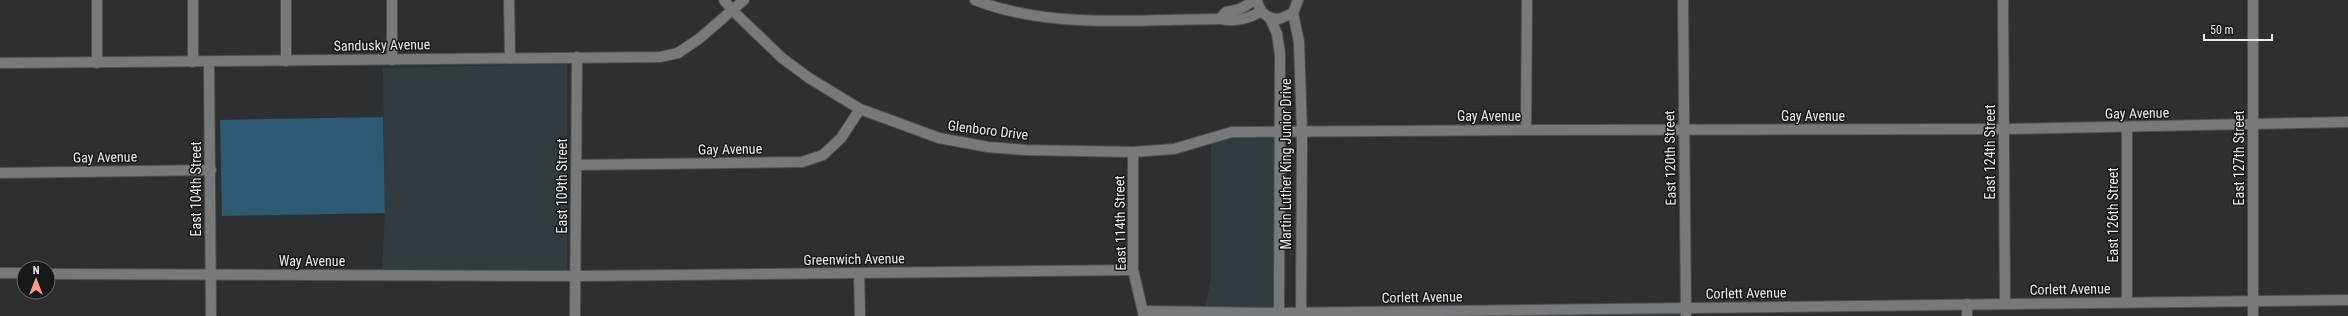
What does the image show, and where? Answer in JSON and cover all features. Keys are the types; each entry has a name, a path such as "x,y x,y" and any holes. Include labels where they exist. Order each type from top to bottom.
{"street":[{"path":"97,0 97,63"},
{"path":"193,0 193,62"},
{"path":"286,0 286,61"},
{"path":"392,0 392,60"},
{"path":"510,0 510,57"},
{"name":"Glenboro Drive","path":"724,0 732,10 782,58 809,78 860,109 939,138 988,147 1026,150 1133,152 1174,149 1232,132 1278,132"},
{"name":"Sandusky Avenue","path":"0,63 208,62 660,56 678,53 700,38 744,0"},
{"path":"975,0 1014,12 1072,20 1220,19 1230,21 1256,15 1261,11"},
{"path":"1220,19 1226,12 1240,9 1256,0 1261,11 1270,18 1279,20 1292,13 1298,0"},
{"path":"1526,130 1527,0"},
{"name":"East 120th Street","path":"1684,0 1686,312"},
{"name":"East 124th Street","path":"2003,0 2005,304"},
{"name":"East 127th Street","path":"2253,0 2253,316"},
{"name":"Martin Luther King Junior Drive","path":"1292,13 1298,42 1302,132 1301,314"},
{"name":"Martin Luther King Junior Drive","path":"1270,18 1277,34 1280,54 1278,132 1279,314"},
{"name":"East 109th Street","path":"575,316 576,56"},
{"name":"East 104th Street","path":"208,62 211,170 211,316"},
{"name":"Gay Avenue","path":"576,165 802,162 823,155 841,138 860,109"},
{"name":"Gay Avenue","path":"1278,132 1526,130 2005,130 2348,122"},
{"name":"East 126th Street","path":"2127,127 2127,302"},
{"name":"East 114th Street","path":"1133,152 1133,270 1144,313"},
{"name":"Gay Avenue","path":"0,172 211,170"},
{"name":"Greenwich Avenue","path":"576,276 1133,270"},
{"path":"0,273 16,273"},
{"path":"859,273 860,316"},
{"name":"Way Avenue","path":"56,274 576,276"},
{"name":"Corlett Avenue","path":"1144,313 1301,314 1686,312 1967,304 2348,300"},
{"path":"1967,304 1967,316"}],"shaded area":[{"path":"567,64 567,270 382,269 385,213 383,68"},
{"path":"383,117 385,213 222,216 220,120"},
{"path":"1278,132 1279,316 1204,312 1211,279 1211,139"},
{"path":"1686,308 1686,316 1301,316"}]}
